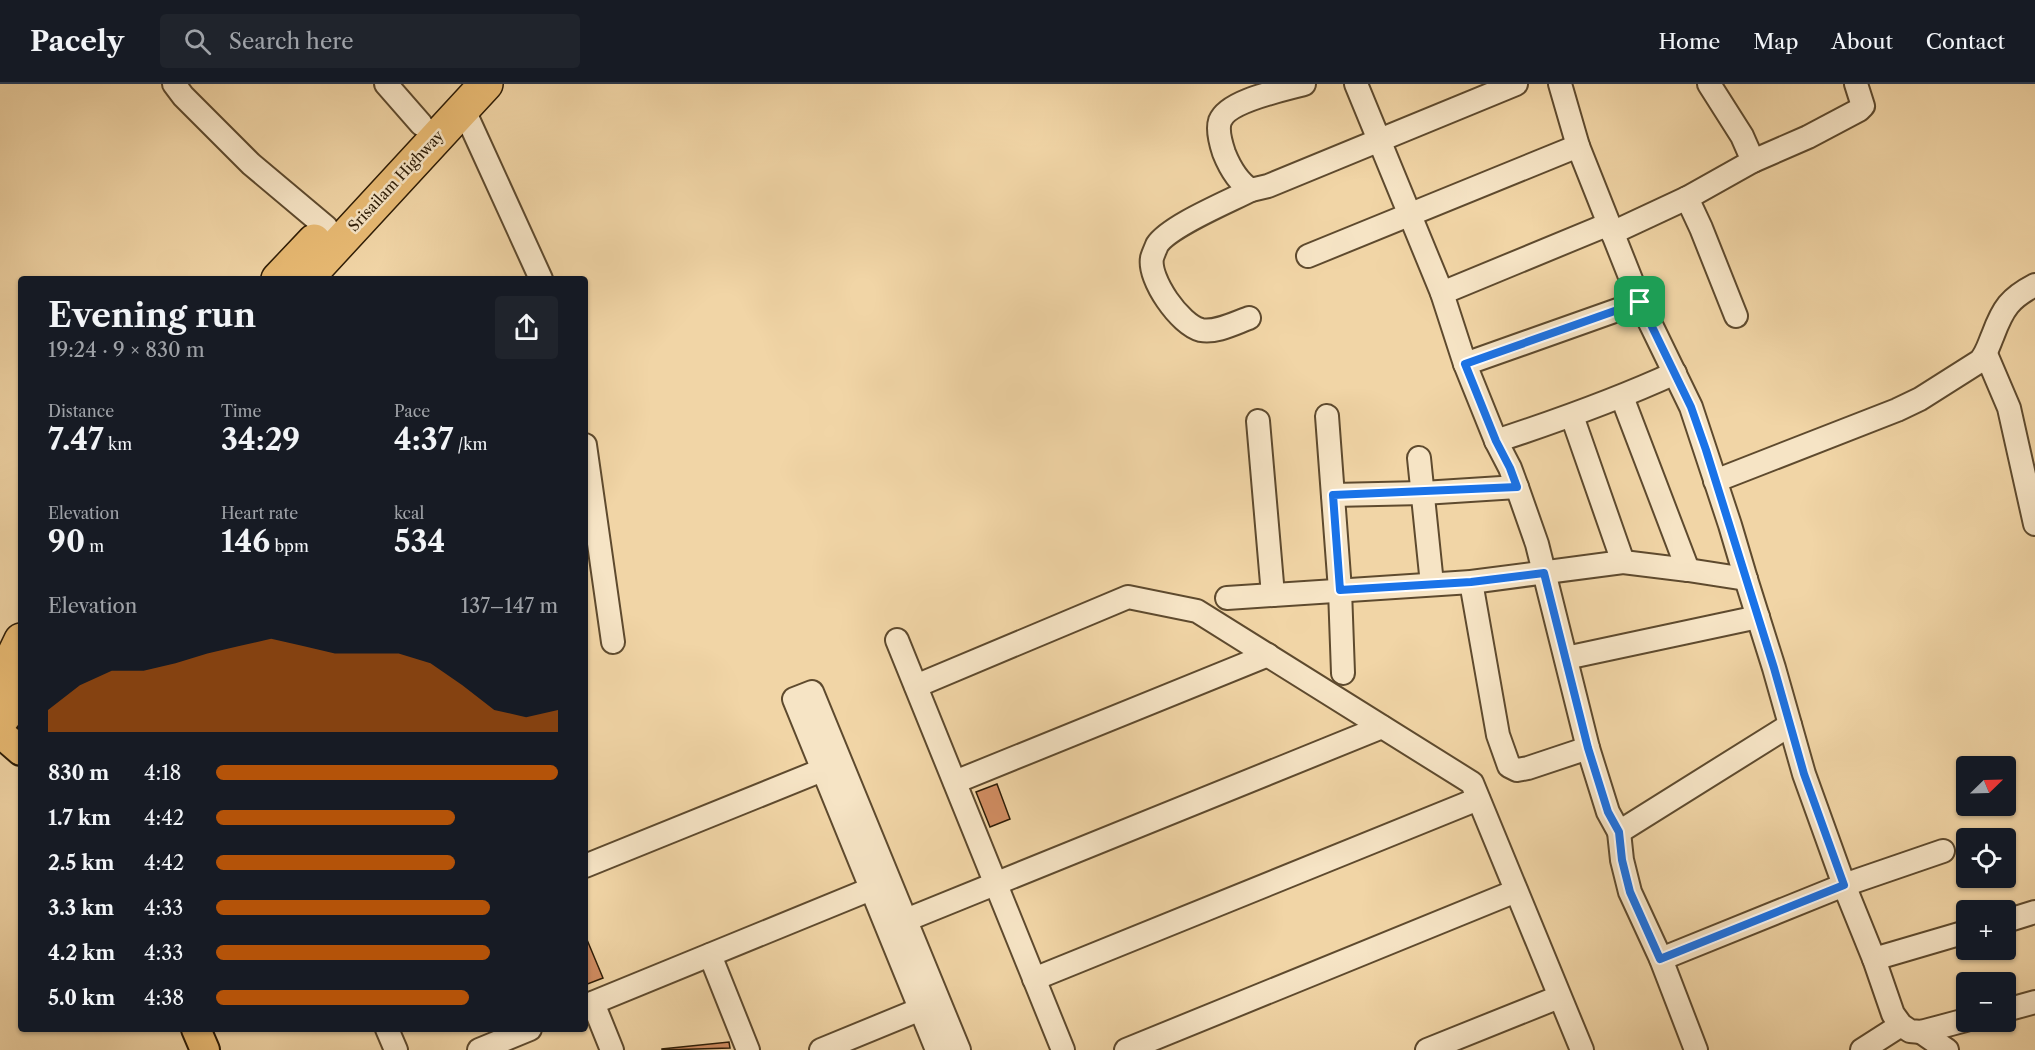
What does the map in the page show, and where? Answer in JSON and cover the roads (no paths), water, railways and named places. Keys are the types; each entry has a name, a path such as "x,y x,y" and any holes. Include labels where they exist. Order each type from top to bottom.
{"highway":[{"name":"Srisailam Highway","path":"281,276 421,124 461,96 486,84"},
{"name":"Srisailam Highway","path":"309,276 461,96"},
{"path":"0,721 10,668"}],"main road":[{"path":"0,734 18,749"},
{"path":"197,1032 205,1050"}],"street":[{"path":"174,84 183,96 251,164 326,227"},
{"path":"386,84 421,124"},
{"path":"1251,190 1234,175 1224,153 1219,131 1220,122 1224,114 1235,105 1304,84"},
{"path":"1356,84 1442,293 1465,364 1517,487 1537,544 1588,748 1608,812 1619,832 1622,860 1630,892 1660,959 1696,1050"},
{"path":"1249,318 1222,328 1201,330 1188,323 1172,307 1155,279 1152,259 1158,244 1181,225 1251,190 1268,186 1378,139 1480,91 1516,84"},
{"path":"1560,84 1578,146 1640,302 1691,407 1730,525 1804,774 1893,1014 1947,1050"},
{"path":"1709,84 1742,136 1754,161"},
{"path":"1442,293 1687,198 1754,161 1808,138 1863,106 1856,84"},
{"path":"461,96 540,276"},
{"path":"1308,256 1578,146"},
{"path":"1687,198 1736,316"},
{"path":"1715,481 1920,399 1980,360 1986,354 2001,313 2016,295 2035,285"},
{"path":"1465,364 1640,302"},
{"path":"1986,354 2009,408 2035,524"},
{"path":"1496,441 1572,416 1675,373"},
{"path":"1622,397 1689,570"},
{"path":"1327,416 1340,590 1343,673"},
{"path":"1572,416 1623,562"},
{"path":"1258,421 1273,595"},
{"path":"1419,458 1432,584"},
{"path":"588,466 613,642"},
{"path":"1333,495 1423,493 1517,487"},
{"path":"1227,598 1471,582 1623,562 1746,579"},
{"path":"1471,582 1498,735 1509,766 1517,770 1527,768 1588,748"},
{"path":"916,686 1128,597 1197,611 1472,783 1581,1050"},
{"path":"1566,658 1758,617"},
{"path":"897,640 1063,1050"},
{"path":"955,782 1268,655"},
{"path":"1619,832 1790,725"},
{"path":"906,920 1382,727"},
{"path":"588,865 832,766 930,1005 959,1050"},
{"path":"1034,979 1478,799"},
{"path":"1660,959 1844,885 1943,850"},
{"path":"880,885 906,920 930,1005 937,1050"},
{"path":"612,1050 589,1005 880,885"},
{"path":"1126,1050 1516,891"},
{"path":"2016,918 2035,912"},
{"path":"1874,959 1956,935"},
{"path":"710,955 748,1050"},
{"path":"1427,1050 1559,997"},
{"path":"2016,1007 2035,1002"},
{"path":"821,1050 930,1005"},
{"path":"1862,1050 1911,1028 1956,1021"},
{"path":"388,1032 396,1050"},
{"path":"479,1050 523,1032"}]}
